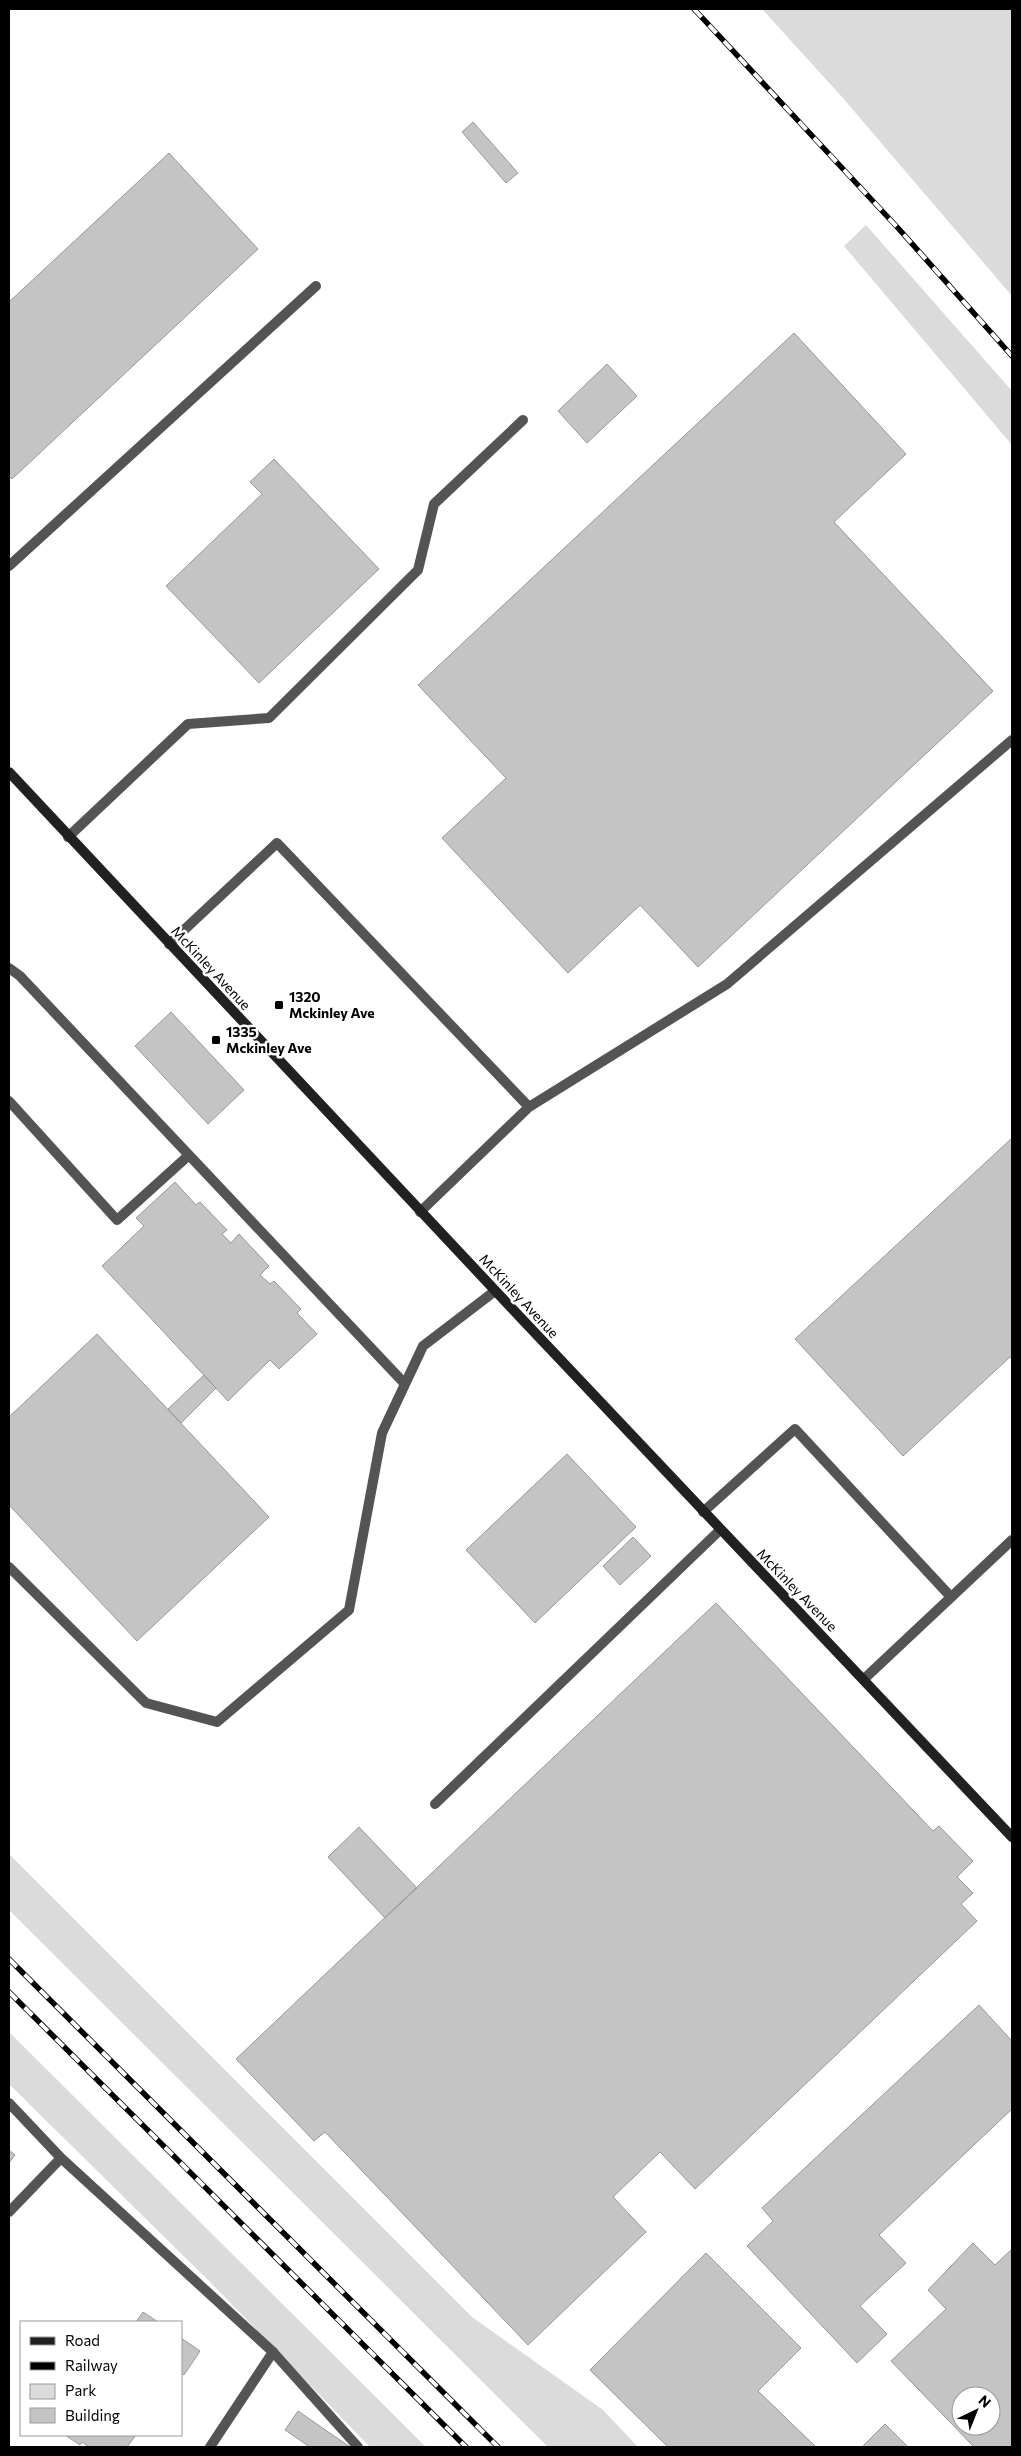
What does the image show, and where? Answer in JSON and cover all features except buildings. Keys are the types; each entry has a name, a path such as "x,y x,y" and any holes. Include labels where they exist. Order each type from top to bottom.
{"main road":[{"name":"McKinley Avenue","path":"9,772 420,1212 1012,1837"}],"street":[{"path":"9,566 316,286"},
{"path":"68,837 188,724 269,718 418,570 434,504 523,420"},
{"path":"420,1212 529,1107 727,984 1012,740"},
{"path":"169,944 278,843 529,1107"},
{"path":"9,968 20,976 405,1384"},
{"path":"9,1101 117,1220 189,1155"},
{"path":"9,1567 146,1703 217,1722 349,1610 382,1433 423,1346 495,1291"},
{"path":"704,1512 795,1428 951,1597"},
{"path":"435,1804 720,1530"},
{"path":"864,1679 1012,1540"},
{"path":"9,2104 61,2158 273,2352 358,2447"},
{"path":"9,2212 61,2158"},
{"path":"210,2447 273,2352"}],"green space":[{"path":"762,9 1012,9 1012,296 842,97"},
{"path":"866,225 1012,391 1012,445 844,246"},
{"path":"9,1854 472,2317 603,2410 638,2447 548,2447 9,1910"},
{"path":"9,2032 426,2447 370,2447 213,2285 9,2084"}],"railway":[{"path":"694,9 898,228 1012,356"},
{"path":"9,1959 498,2447"},
{"path":"9,1992 466,2447"}],"place":[{"name":"1320 Mckinley Ave","path":"279,1005"},
{"name":"1335 Mckinley Ave","path":"216,1040"}]}
